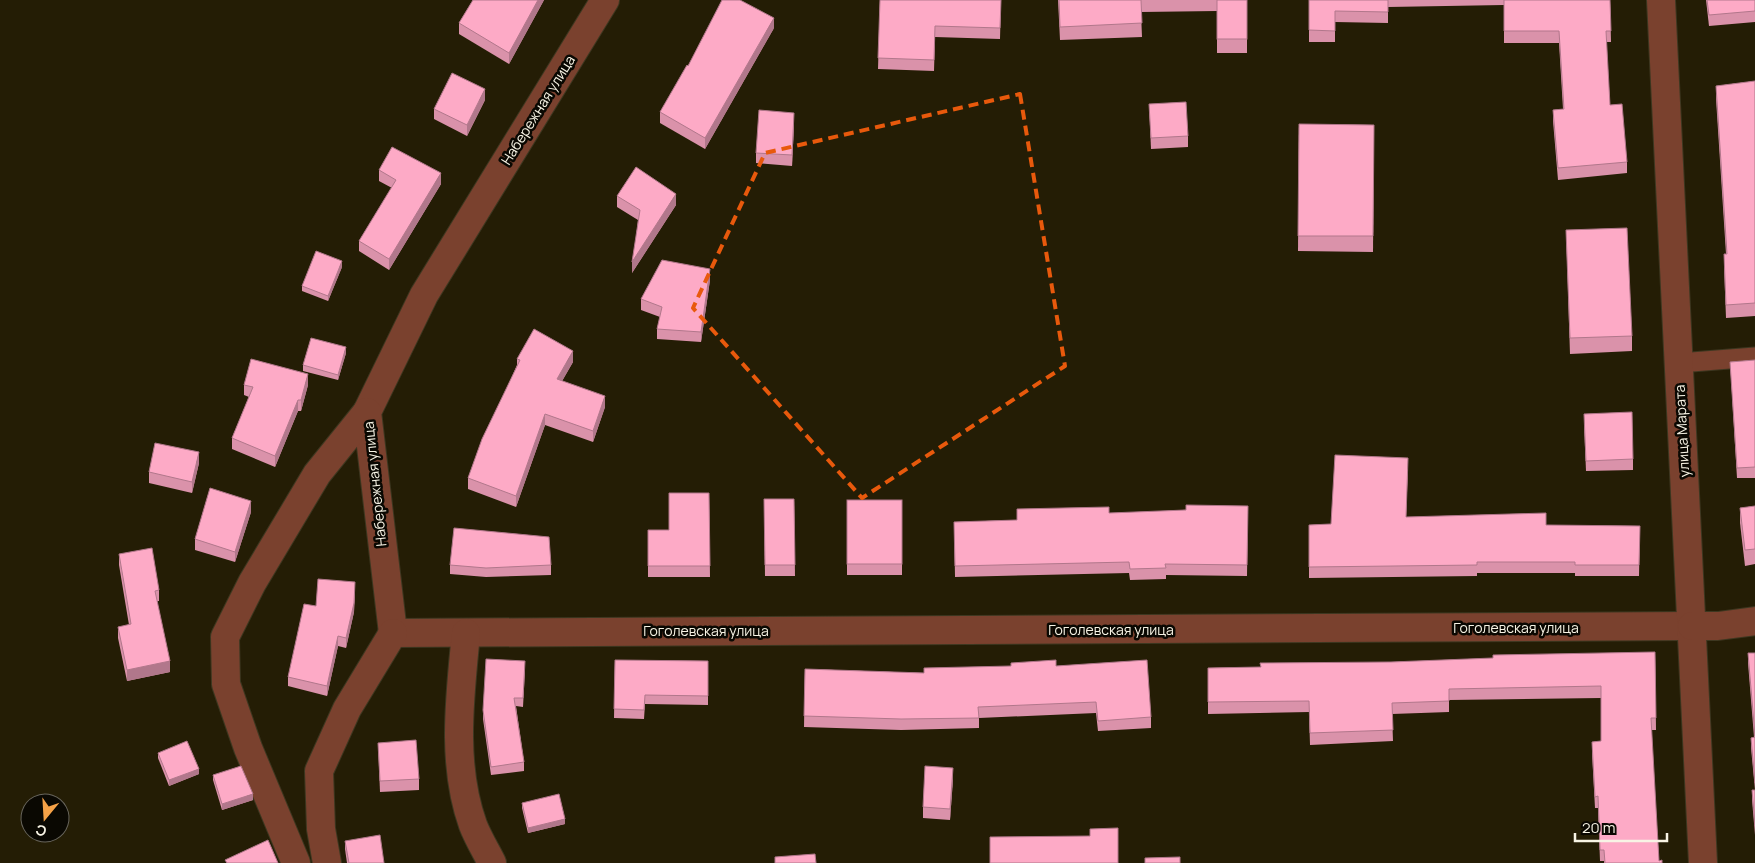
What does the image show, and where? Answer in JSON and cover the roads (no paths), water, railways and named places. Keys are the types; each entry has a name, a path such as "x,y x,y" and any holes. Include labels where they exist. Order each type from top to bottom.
{"street":[{"name":"Набережная улица","path":"394,633 367,412 424,295 605,0"},
{"name":"улица Марата","path":"1661,0 1703,863"},
{"path":"296,863 248,748 226,684 226,637 252,583 317,474 367,412"},
{"name":"Гоголевская улица","path":"466,632 1718,626 1755,621"},
{"path":"327,863 321,829 319,771 347,709 394,633 466,632 459,707 460,770 473,825 492,863"}],"lane":[{"path":"1679,363 1755,357"}]}
